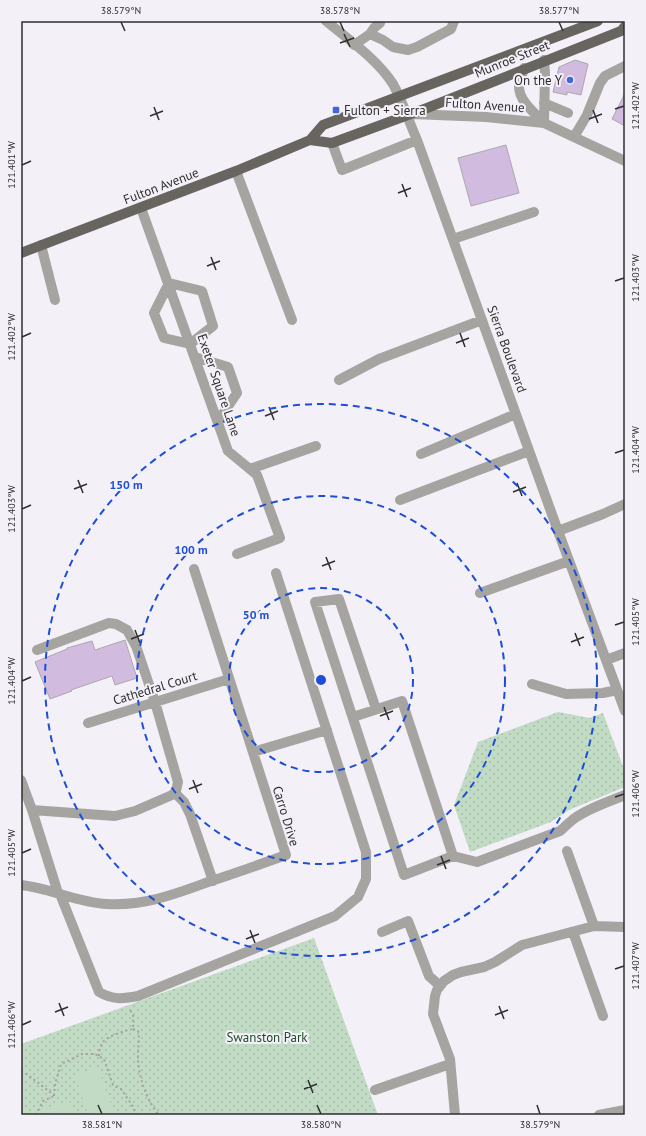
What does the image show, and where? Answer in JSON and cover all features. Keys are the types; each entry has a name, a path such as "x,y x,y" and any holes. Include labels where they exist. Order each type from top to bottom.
{"main road":[{"name":"Munroe Street","path":"399,96 598,21"},
{"name":"Munroe Street","path":"407,114 427,108 544,60 621,31 625,26"},
{"name":"Fulton Avenue","path":"21,253 236,171 310,140 323,124 399,96"},
{"name":"Fulton Avenue","path":"310,140 332,143 407,114"}],"street":[{"name":"Sierra Boulevard","path":"326,21 372,60 392,83 407,114 625,711"},
{"path":"370,34 393,47 408,50 417,47 451,29 454,21"},
{"path":"354,45 370,34 380,23"},
{"path":"544,60 544,123"},
{"path":"574,137 587,115 604,76 625,66"},
{"name":"Fulton Avenue","path":"524,68 519,86 521,96 527,105 544,123"},
{"path":"544,103 568,113"},
{"name":"Fulton Avenue","path":"407,114 486,116 544,123 625,161"},
{"path":"332,143 342,170 417,140"},
{"path":"236,171 292,320"},
{"name":"Exeter Square Lane","path":"141,208 228,451 257,475 280,538 237,554"},
{"path":"453,239 534,212"},
{"path":"41,245 55,300"},
{"path":"169,284 202,291 213,326 190,344 164,338 154,313 169,284"},
{"path":"339,380 379,359 482,320"},
{"path":"195,357 228,367 237,393 218,421"},
{"path":"421,454 516,414"},
{"path":"250,469 316,446"},
{"path":"400,500 529,451"},
{"path":"558,531 625,504"},
{"path":"480,593 569,561"},
{"name":"Carro Drive","path":"21,885 34,886 81,900 106,904 131,904 165,898 286,855 194,569"},
{"path":"21,780 59,893 99,992 110,998 138,996 335,916 358,897 366,879 366,852 276,573"},
{"path":"376,709 339,599 315,602 404,875 453,856 477,862 560,831 569,822 581,814 625,795"},
{"path":"32,810 115,816 135,811 166,799 175,793 178,787 177,777 136,646 132,636 122,626 109,624 100,626 37,650"},
{"path":"606,660 625,653"},
{"name":"Cathedral Court","path":"88,723 229,679"},
{"path":"532,684 566,694 604,693 617,690"},
{"path":"352,717 402,701 453,856"},
{"path":"252,752 327,730"},
{"path":"175,793 184,802 190,814 213,881"},
{"path":"567,851 594,926"},
{"path":"382,932 408,921 429,976 440,986"},
{"path":"454,1115 450,1064 447,1050 433,1014 435,996 444,981 461,972 484,967 496,962 522,945 594,926 625,927"},
{"path":"573,932 603,1016"},
{"path":"375,1090 450,1064"},
{"path":"599,1115 625,1110"}],"path":[{"path":"125,998 133,1015 133,1029"},
{"path":"98,1056 104,1040 126,1030 133,1029 138,1031 139,1037 137,1054 141,1079 148,1100 159,1115"},
{"path":"54,1096 55,1084 61,1064 82,1054 95,1054 104,1059 113,1085 121,1090 137,1115"},
{"path":"21,1072 24,1072 54,1096"},
{"path":"36,1115 43,1101 54,1096"}],"green space":[{"path":"558,712 590,718 603,713 625,772 625,787 569,810 551,822 470,852 454,805 478,742"},
{"name":"Swanston Park","path":"314,938 378,1115 21,1115 21,1044"},
{"path":"98,1067 113,1110 98,1115 88,1115 75,1076"},
{"path":"69,1100 75,1115 47,1115 44,1109"}],"building":[{"name":"On the Y","path":"575,60 588,64 581,95 567,92 567,95 553,92 559,67"},
{"path":"625,93 625,126 612,119"},
{"path":"506,145 519,193 471,206 458,158"},
{"path":"125,640 137,678 115,685 112,676 50,699 35,662 67,648 92,641 95,650"}],"place":[{"name":"On the Y","path":"570,80"},
{"name":"Fulton + Sierra","path":"336,110"}]}
